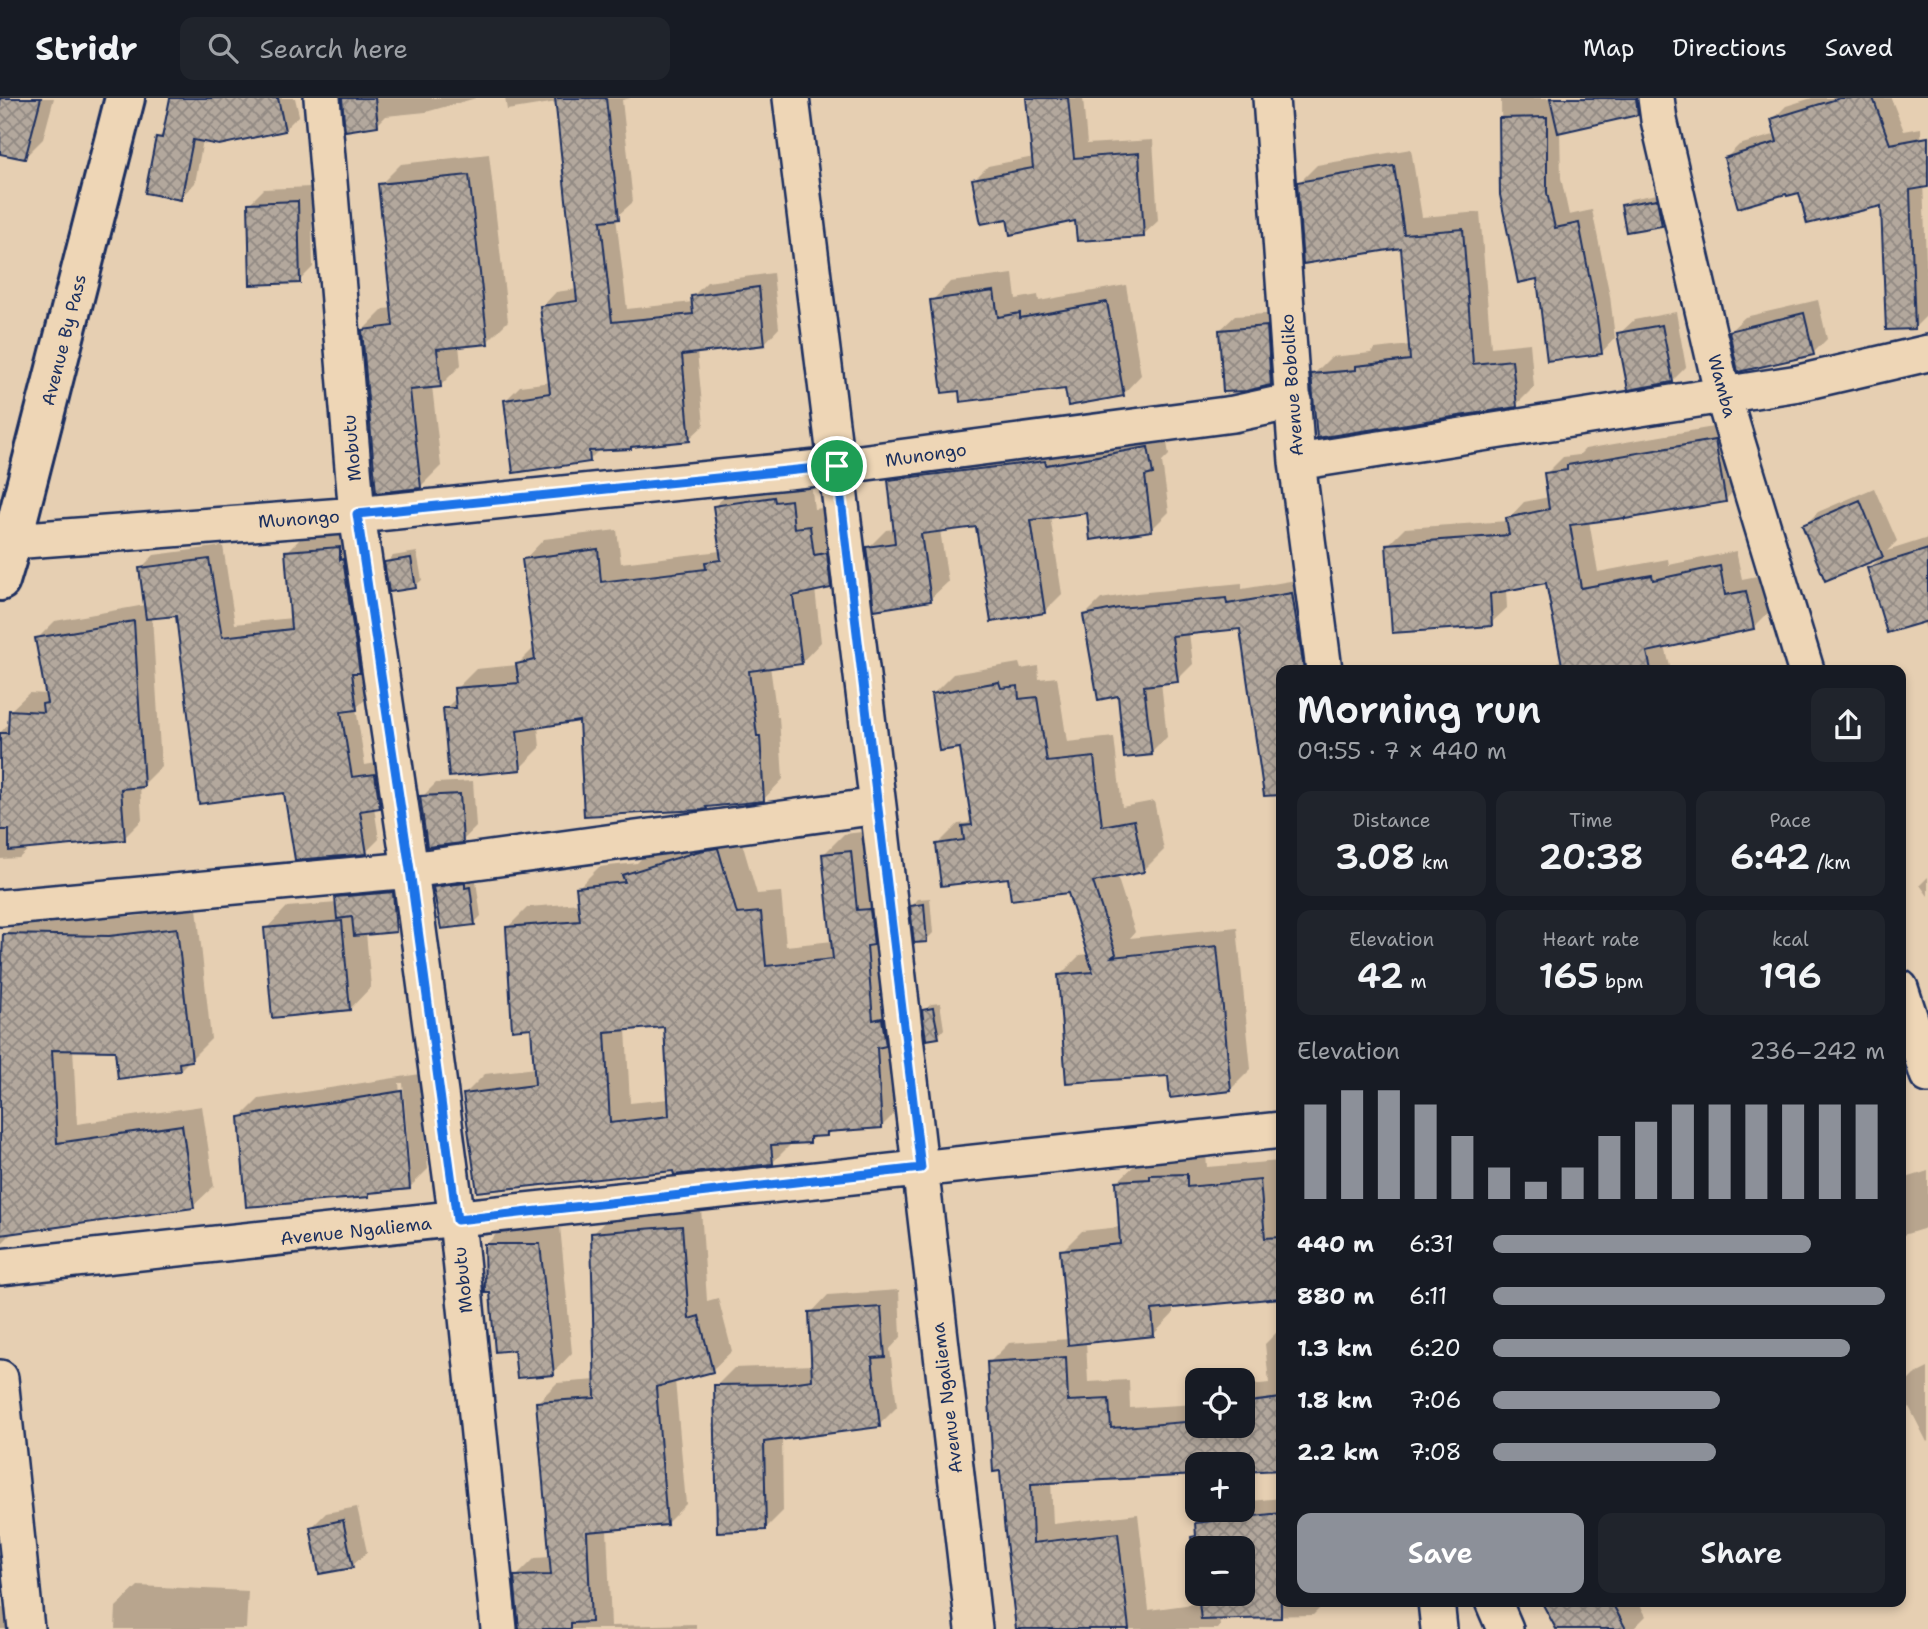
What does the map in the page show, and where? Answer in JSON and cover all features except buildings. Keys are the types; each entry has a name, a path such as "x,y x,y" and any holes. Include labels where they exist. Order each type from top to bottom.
{"highway":[{"name":"Avenue By Pass","path":"0,581 125,98"}],"street":[{"name":"Mobutu","path":"322,98 357,514 410,870 457,1220 499,1629"},
{"path":"791,98 921,1168"},
{"name":"Avenue Boboliko","path":"1271,98 1297,462 1323,665"},
{"name":"Wamba","path":"1656,98 1723,396 1804,665"},
{"path":"1297,462 1799,383 1928,353"},
{"name":"Munongo","path":"12,541 357,514 837,466 1233,414 1294,401"},
{"path":"0,908 410,870 878,806"},
{"path":"1906,1016 1916,1062"},
{"name":"Avenue Ngaliema","path":"0,1267 457,1220 1276,1130"},
{"name":"Avenue Ngaliema","path":"921,1168 974,1629"},
{"path":"0,1378 26,1629"},
{"path":"1437,1607 1439,1629"},
{"path":"1496,1607 1505,1629"}],"route":[{"path":"837,466 921,1168 457,1220 410,870 357,514 837,466"}]}
